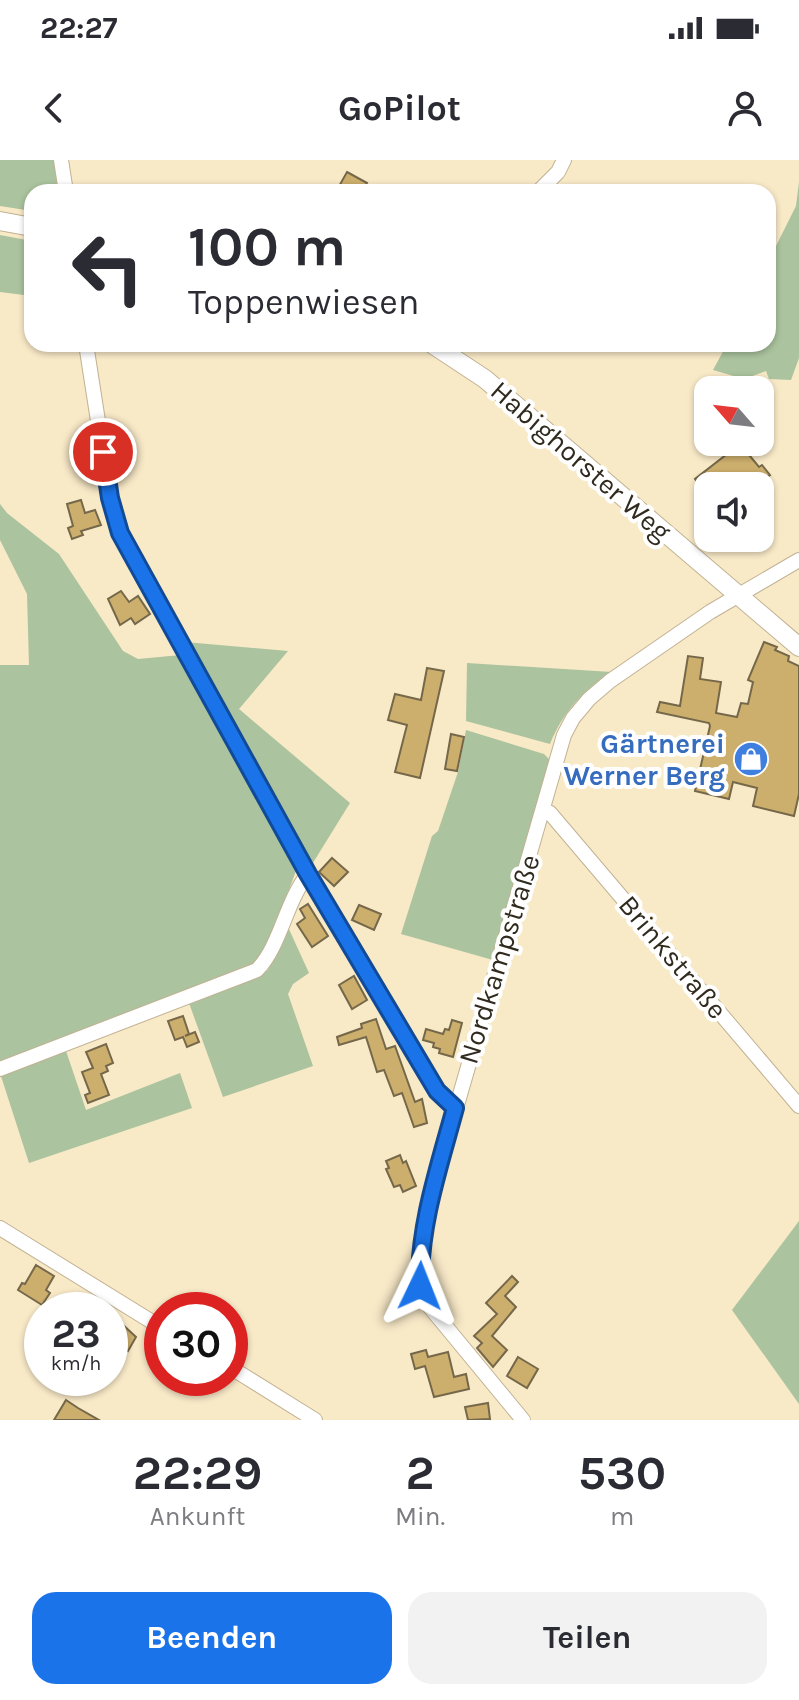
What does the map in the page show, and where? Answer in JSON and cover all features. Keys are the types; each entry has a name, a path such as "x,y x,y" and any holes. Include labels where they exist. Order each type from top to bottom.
{"street":[{"path":"61,160 65,184"},
{"path":"546,184 564,160"},
{"path":"0,221 24,226"},
{"path":"87,352 110,498 120,533 308,874 437,1091 455,1108"},
{"name":"Habighorster Weg","path":"444,352 485,379 799,647"},
{"name":"Nordkampstraße","path":"523,1420 424,1300 420,1286 420,1255 424,1227 455,1108 544,810 553,765 573,718 610,681 738,596 799,560"},
{"name":"Brinkstraße","path":"544,810 550,813 799,1106"},
{"path":"0,1069 257,970 270,952 295,891 308,874"},
{"path":"0,1228 144,1317"},
{"path":"248,1378 315,1420"}],"green space":[{"path":"0,160 55,160 59,184 24,184 24,210 0,206"},
{"path":"799,182 799,358 791,380 774,379 766,371 752,376 734,376 713,370 723,352 776,352 776,246 796,206"},
{"path":"0,235 24,240 24,295 0,292"},
{"path":"0,504 59,554 123,651 138,659 181,655 297,868 267,950 256,964 0,1064 0,665 29,665 27,594 0,540"},
{"path":"185,642 288,651 239,709 350,803 311,866"},
{"path":"467,663 612,672 575,703 550,744 466,721"},
{"path":"466,730 544,754 550,760 493,960 401,934 432,836 438,831 458,772"},
{"path":"288,927 309,973 293,984 288,994 313,1066 223,1097 189,1003 268,970"},
{"path":"66,1051 86,1110 180,1073 192,1108 29,1163 0,1073"},
{"path":"799,1221 799,1404 732,1310"}],"building":[{"path":"347,172 367,183 366,184 340,184"},
{"path":"725,456 750,456 768,472 704,472"},
{"path":"81,500 85,513 95,510 101,525 81,531 83,535 72,539 68,528 73,526 67,504"},
{"path":"121,591 129,602 138,596 150,614 135,624 131,618 120,625 108,599"},
{"path":"764,642 777,647 775,650 789,656 788,661 799,666 799,794 794,816 753,806 757,788 733,782 729,799 695,791 709,723 657,712 660,702 680,706 688,656 703,658 700,679 721,682 716,713 737,717 741,703 748,704 753,682 748,680"},
{"path":"427,668 444,671 420,778 395,772 407,725 388,720 395,694 421,700"},
{"path":"451,734 464,737 457,771 445,769"},
{"path":"332,858 348,872 334,886 319,872"},
{"path":"308,904 328,936 312,947 297,924 305,918 300,909"},
{"path":"359,905 381,914 374,930 352,920"},
{"path":"354,976 367,1000 352,1009 339,985"},
{"path":"183,1016 189,1034 185,1036 195,1032 199,1042 187,1047 183,1037 175,1040 168,1021"},
{"path":"376,1019 386,1049 395,1046 415,1102 422,1099 427,1123 414,1127 402,1093 394,1096 384,1070 377,1072 366,1037 339,1045 337,1037"},
{"path":"452,1020 462,1023 453,1057 439,1053 440,1049 433,1047 434,1043 423,1040 426,1029 443,1034 445,1029 449,1030"},
{"path":"106,1044 113,1063 106,1066 108,1071 101,1074 109,1095 88,1103 85,1095 90,1093 82,1072 93,1068 86,1052"},
{"path":"400,1155 403,1163 406,1161 416,1186 403,1192 400,1185 394,1187 386,1169 389,1168 386,1161"},
{"path":"36,1265 54,1276 46,1290 49,1292 24,1294 18,1290 22,1283 25,1284"},
{"path":"512,1276 518,1282 505,1296 516,1307 492,1336 507,1350 493,1367 477,1348 482,1343 474,1336 497,1314 486,1303"},
{"path":"128,1330 136,1337 128,1351"},
{"path":"426,1350 428,1357 448,1352 454,1377 466,1374 469,1389 434,1397 425,1366 415,1369 411,1354"},
{"path":"518,1357 538,1369 527,1388 507,1376"},
{"path":"66,1400 78,1408 99,1420 54,1420"},
{"path":"488,1403 490,1419 468,1420 465,1407"}],"place":[{"name":"Gärtnerei Werner Berg","path":"751,759"}],"route":[{"path":"103,452 110,498 120,533 308,874 437,1091 455,1108 424,1227 420,1286"}]}
